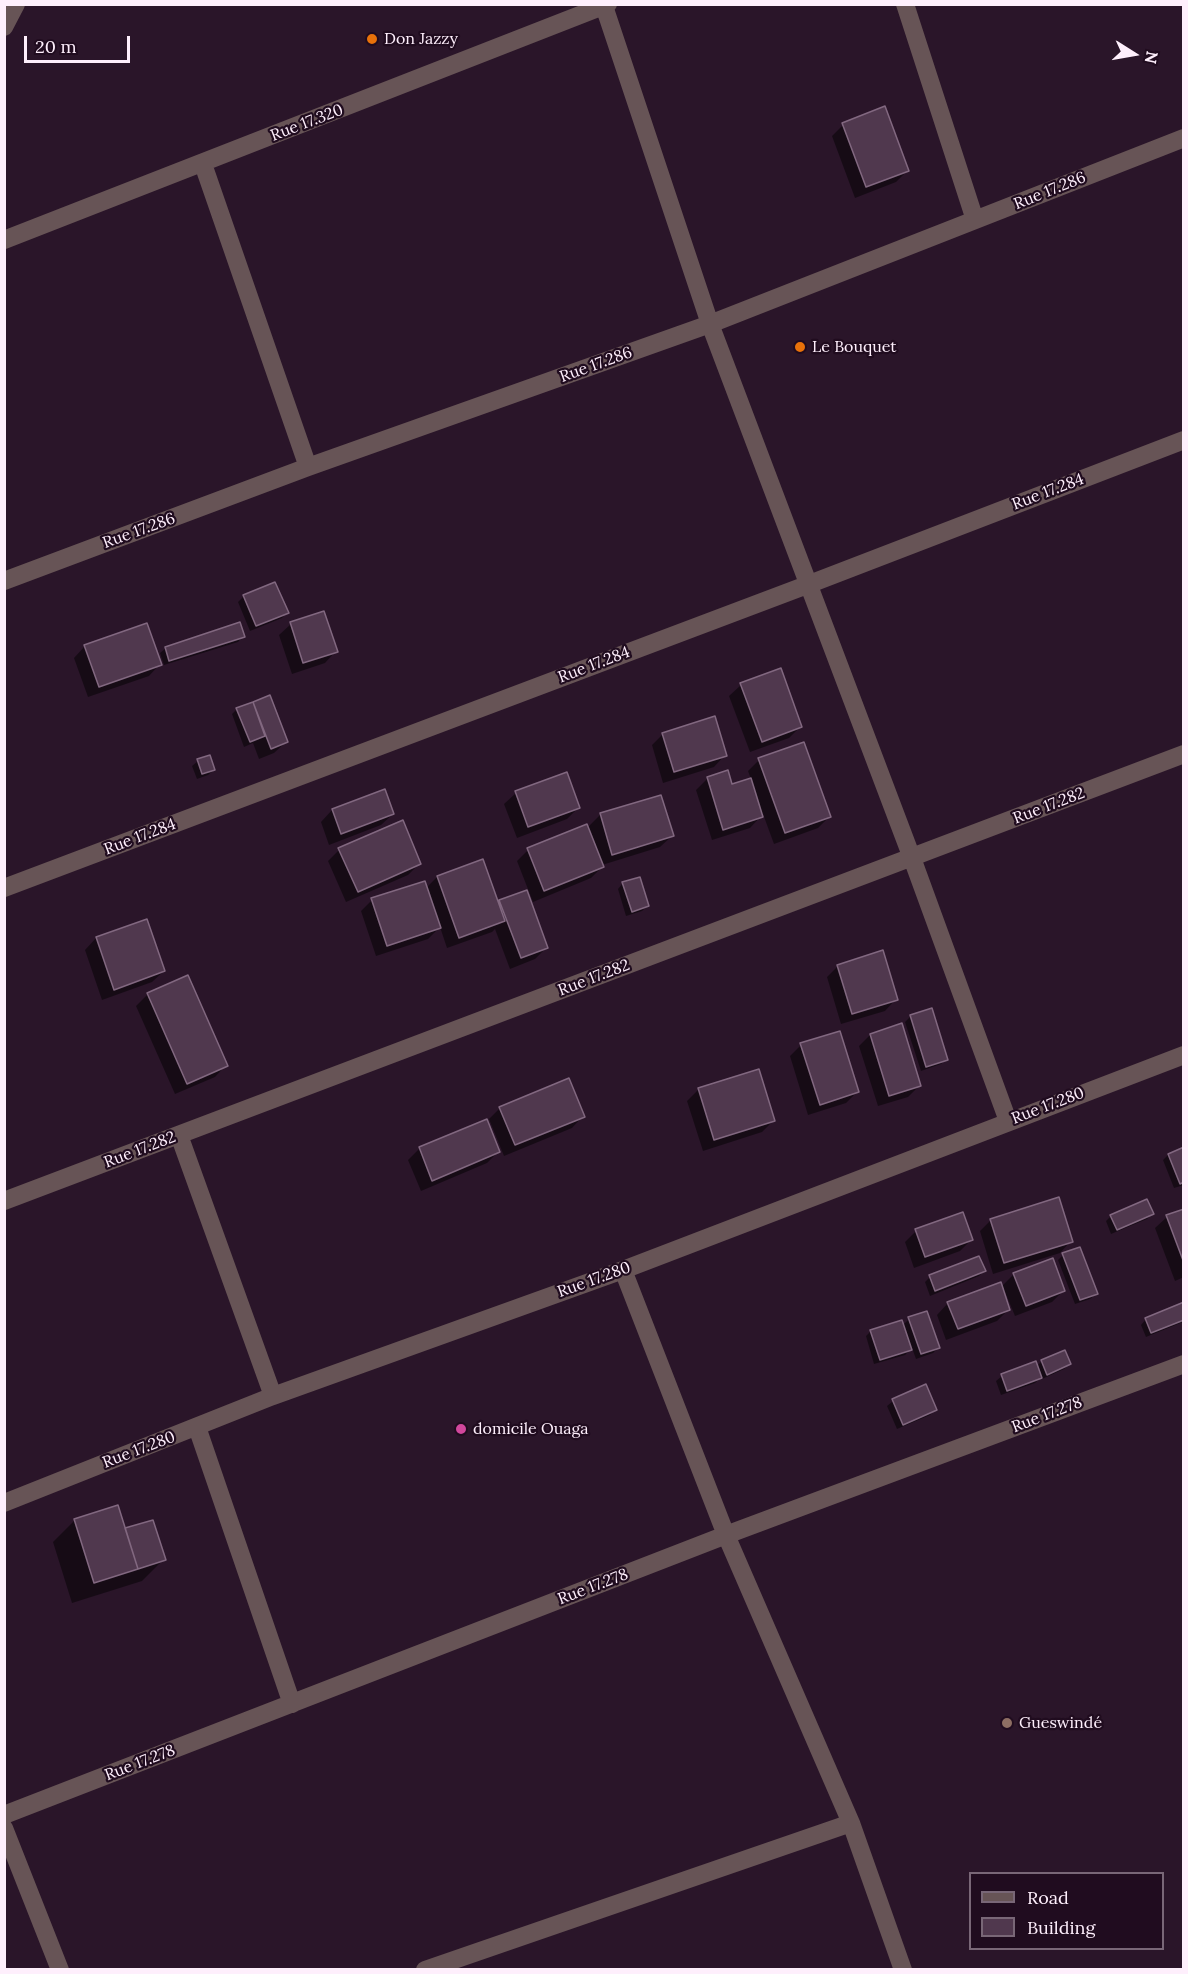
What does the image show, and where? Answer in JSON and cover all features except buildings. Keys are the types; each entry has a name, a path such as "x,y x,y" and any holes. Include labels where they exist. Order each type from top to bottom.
{"street":[{"path":"4,27 16,4"},
{"path":"904,4 975,220"},
{"path":"606,5 710,324 912,858 1008,1121"},
{"name":"Rue 17.320","path":"4,240 606,5"},
{"name":"Rue 17.286","path":"4,581 308,467 710,324 1184,138"},
{"path":"203,164 308,467"},
{"name":"Rue 17.284","path":"4,888 1184,440"},
{"name":"Rue 17.282","path":"4,1201 1184,754"},
{"name":"Rue 17.280","path":"4,1503 273,1396 623,1270 1184,1055"},
{"path":"179,1135 273,1396"},
{"path":"623,1270 726,1535 851,1823 903,1970"},
{"name":"Rue 17.278","path":"4,1815 726,1535 1184,1364"},
{"path":"197,1427 292,1704"},
{"path":"424,1970 851,1823"},
{"path":"4,1827 60,1970"}],"place":[{"name":"Don Jazzy","path":"372,39"},
{"name":"Le Bouquet","path":"800,347"},
{"name":"domicile Ouaga","path":"461,1429"},
{"name":"Gueswindé","path":"1007,1723"}]}
